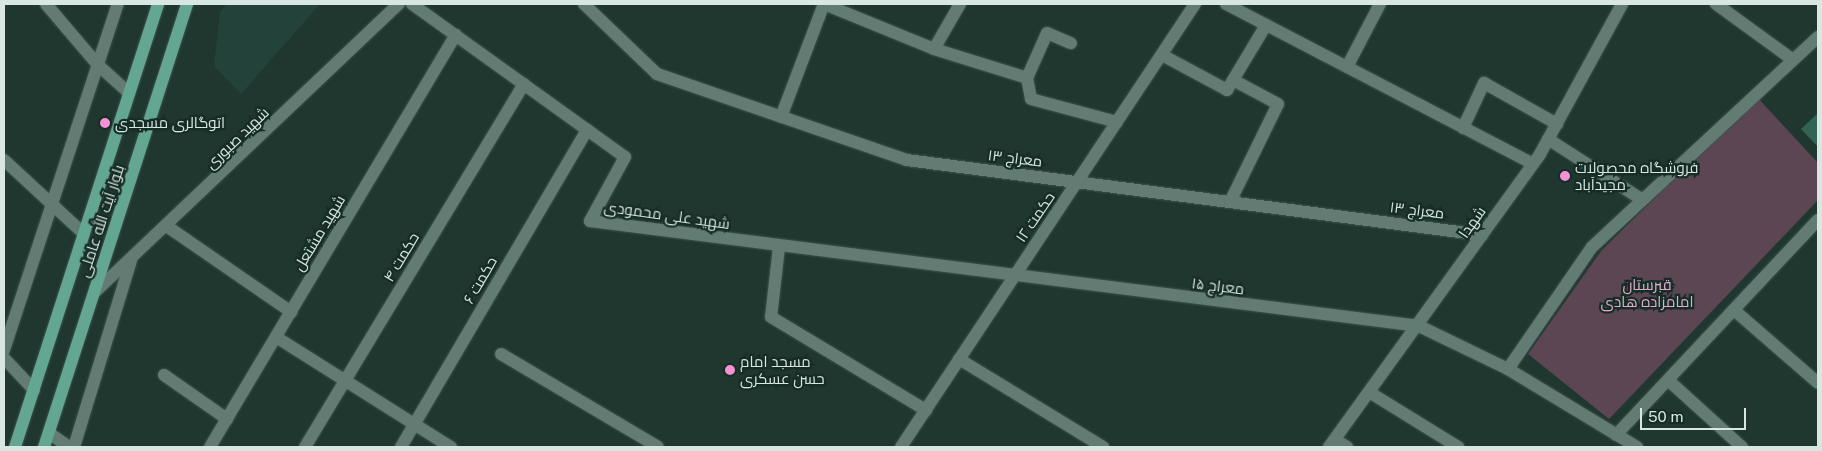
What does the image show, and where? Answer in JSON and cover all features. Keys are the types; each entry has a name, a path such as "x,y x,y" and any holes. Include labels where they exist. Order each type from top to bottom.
{"main road":[{"name":"بلوار آیت‌ الله عاملی","path":"15,447 158,4"},
{"name":"بلوار آیت‌ الله عاملی","path":"44,447 187,4"}],"street":[{"path":"46,4 98,65 129,92"},
{"path":"4,350 118,4"},
{"name":"شهید صبوری","path":"95,292 168,227 399,4"},
{"name":"شهید علی محمودی","path":"412,4 625,156 590,221 1013,278"},
{"name":"معراج ۱۳","path":"584,4 657,74 907,160 1482,235"},
{"path":"781,117 824,4 934,49 1027,78"},
{"path":"934,49 959,4"},
{"name":"حکمت ۱۲","path":"901,447 1195,4"},
{"path":"1226,4 1533,164"},
{"path":"1347,67 1380,4"},
{"name":"شهدا","path":"1332,443 1419,326 1533,164 1557,124 1622,4"},
{"path":"1716,4 1793,60"},
{"path":"1162,55 1227,90 1266,25"},
{"path":"1071,43 1047,33 1027,78 1031,99 1117,122"},
{"name":"شهید مشتعل","path":"210,447 456,35"},
{"path":"1508,369 1592,247 1641,199 1818,37"},
{"path":"1230,202 1278,104 1233,80"},
{"path":"1463,128 1484,83 1557,124"},
{"name":"حکمت ۴","path":"305,447 524,84"},
{"name":"حکمت ۶","path":"401,447 588,130"},
{"path":"1548,139 1641,199"},
{"path":"4,160 51,206 83,233"},
{"path":"1616,435 1818,220"},
{"path":"168,227 291,312"},
{"path":"779,247 771,318 926,410"},
{"path":"74,447 131,260"},
{"name":"معراج ۱۵","path":"1013,278 1419,326 1508,369 1637,447"},
{"path":"1734,310 1818,383"},
{"path":"276,337 451,447"},
{"path":"501,354 658,447"},
{"path":"4,358 34,390"},
{"path":"960,359 1103,447"},
{"path":"164,376 227,419"},
{"path":"1668,380 1742,447"},
{"path":"1369,392 1458,447"},
{"path":"49,433 70,447"},
{"path":"1332,443 1347,447"}],"shaded area":[{"path":"227,4 320,4 241,94 214,66 220,12"}],"green space":[{"name":"قبرستان امامزاده هادی","path":"1757,97 1818,163 1818,200 1609,419 1528,354 1601,251"}],"building":[{"path":"1818,113 1818,147 1801,129"}],"place":[{"name":"اتوگالری مسجدی","path":"105,123"},
{"name":"فروشگاه محصولات مجیدآباد","path":"1565,176"},
{"name":"مسجد امام حسن عسکری","path":"730,370"}]}
